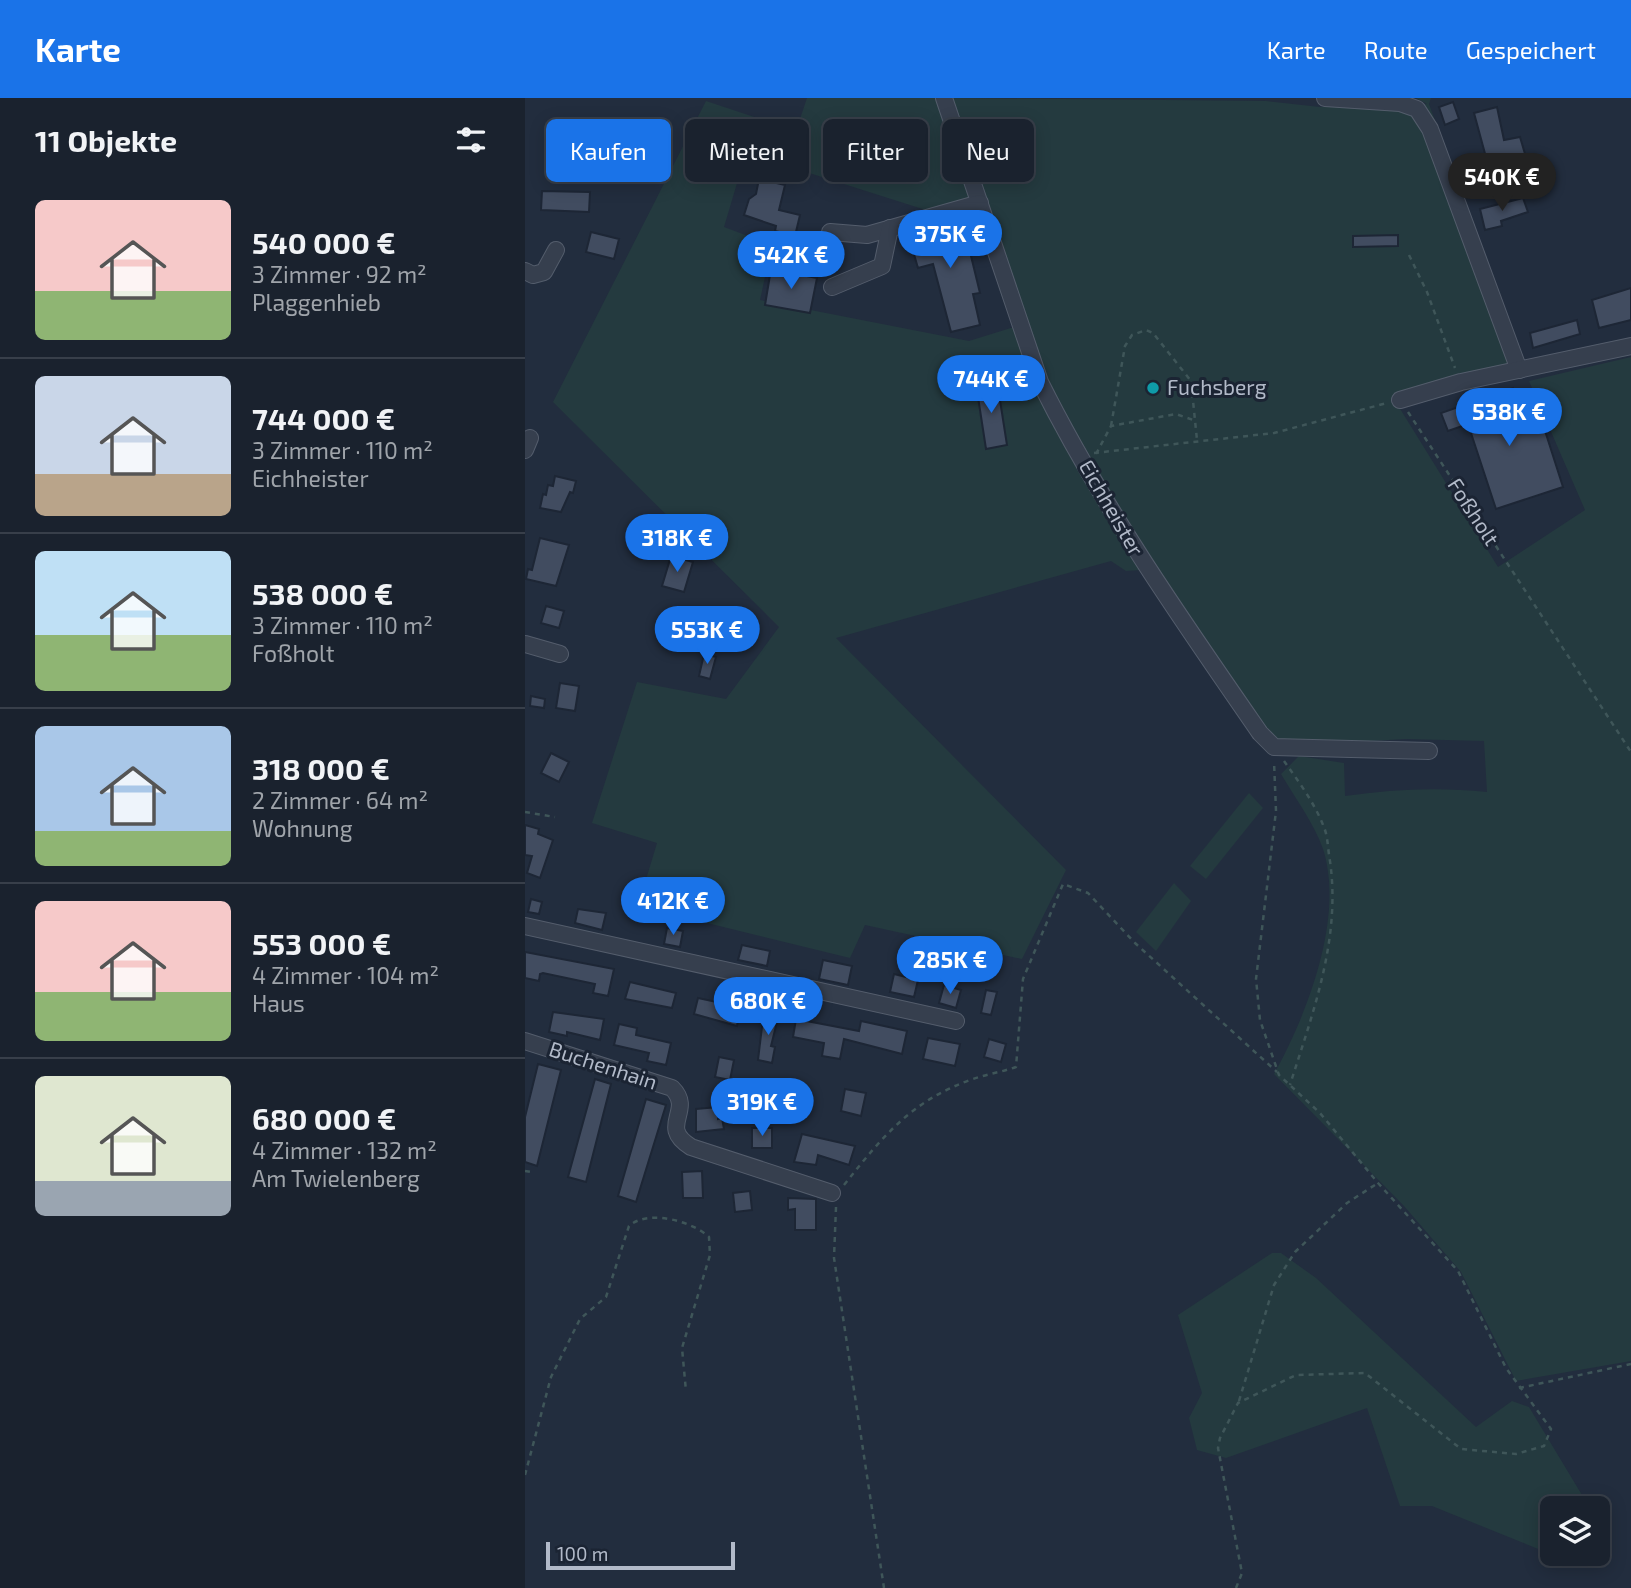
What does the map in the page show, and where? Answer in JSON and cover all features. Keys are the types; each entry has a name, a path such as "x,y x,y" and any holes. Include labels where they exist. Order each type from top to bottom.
{"street":[{"name":"Eichheister","path":"944,98 1040,382 1062,426 1161,592 1260,733 1273,747"},
{"path":"1325,98 1400,103 1417,109 1430,129 1518,370"},
{"path":"830,232 867,235 980,203"},
{"path":"832,287 882,266 890,228"},
{"path":"525,271 533,275 544,272 556,250"},
{"path":"1399,400 1461,383 1631,346"},
{"path":"525,644 561,653"},
{"path":"1273,747 1429,751"},
{"path":"525,926 956,1021"},
{"name":"Buchenhain","path":"525,1041 672,1088 679,1095 681,1105 674,1128 678,1139 691,1147 832,1193"}],"path":[{"path":"1409,255 1427,292 1461,383"},
{"path":"1095,454 1111,426 1125,346 1132,335 1146,330 1153,333 1191,381 1197,440"},
{"path":"1072,441 1095,454 1274,433 1399,400"},
{"name":"Foßholt","path":"1399,400 1631,752"},
{"path":"1111,426 1176,414 1196,421"},
{"path":"1273,747 1276,811 1256,979 1260,1020 1279,1073"},
{"path":"1273,747 1304,789 1325,830 1332,878 1330,943 1320,991 1290,1085"},
{"path":"525,812 555,817"},
{"path":"884,1588 857,1428 834,1258 837,1195 874,1145 912,1109 970,1080 1016,1068 1023,979 1063,884 1088,893 1135,943 1320,1112 1378,1183 1458,1270 1506,1368 1551,1429 1543,1446 1516,1454 1461,1449 1365,1373 1296,1375 1238,1404"},
{"path":"525,1171 531,1172"},
{"path":"1236,1588 1242,1573 1218,1448 1220,1438 1238,1404 1274,1285 1295,1252 1347,1203 1378,1183"},
{"path":"525,1475 551,1377 580,1319 606,1297 629,1226 636,1220 661,1218 701,1229 709,1237 710,1255 682,1348 686,1391"},
{"path":"1519,1388 1631,1364"}],"green space":[{"path":"807,98 940,98 947,119 942,119 942,182 967,182 972,197 932,212 837,182 928,182 928,119 823,119 823,177 809,173 809,119 800,119"},
{"path":"951,98 1266,101 1320,107 1427,104 1416,98 1431,98 1429,104 1523,363 1394,399 1498,567 1585,510 1529,381 1631,357 1631,1361 1516,1381 1461,1272 1404,1206 1274,1074 1310,995 1326,935 1329,905 1329,876 1323,849 1281,774 1299,756 1344,763 1345,796 1416,790 1487,792 1484,741 1406,739 1335,743 1277,740 1261,728 1156,569 1126,571 1111,561 836,638 1066,870 1022,959 865,925 850,958 638,906 657,843 592,823 637,682 726,699 779,627 553,402 665,182 671,182 671,170 685,142 685,182 737,182 724,227 772,245 760,300 969,341 1027,323 979,182 1034,182 1034,119 958,119"},
{"path":"706,101 760,119 697,119"},
{"path":"1249,793 1263,808 1206,879 1190,866"},
{"path":"1174,883 1191,901 1156,951 1136,932"},
{"path":"1272,1253 1281,1253 1316,1278 1476,1427 1512,1401 1529,1407 1583,1496 1540,1496 1540,1550 1432,1506 1400,1506 1367,1408 1226,1458 1197,1450 1189,1418 1202,1393 1178,1315"}],"building":[{"path":"1453,102 1459,119 1445,125 1439,107"},
{"path":"1497,107 1504,140 1520,137 1534,184 1515,188 1509,156 1487,161 1474,113"},
{"path":"758,182 785,185 779,210 800,215 795,236 775,231 776,226 744,215 749,199 756,194"},
{"path":"542,191 590,192 589,212 541,210"},
{"path":"1523,198 1528,212 1501,221 1502,226 1485,230 1480,209"},
{"path":"962,219 980,293 973,294 980,325 951,332 933,264 918,268 908,234"},
{"path":"591,232 619,239 614,259 586,252"},
{"path":"1398,235 1398,246 1353,247 1353,236"},
{"path":"771,269 817,278 810,313 765,305"},
{"path":"1631,288 1631,320 1599,328 1592,300"},
{"path":"1577,320 1580,334 1533,348 1530,333"},
{"path":"997,381 1007,445 986,449 976,384"},
{"path":"1513,388 1523,417 1539,412 1563,487 1496,509 1468,424 1448,431 1441,413"},
{"path":"555,476 576,481 573,493 570,492 561,512 540,508 543,494 546,495 548,485 553,486"},
{"path":"540,538 569,545 556,586 526,579 528,569 532,570"},
{"path":"671,556 693,562 684,592 662,586"},
{"path":"546,606 564,611 559,628 541,623"},
{"path":"704,654 716,657 710,679 699,676"},
{"path":"560,683 579,686 575,711 556,708"},
{"path":"531,696 545,699 544,708 530,706"},
{"path":"551,753 569,762 559,782 541,773"},
{"path":"525,825 539,829 538,834 553,840 540,878 527,873 532,856 525,855"},
{"path":"531,899 542,902 539,914 528,912"},
{"path":"578,909 606,913 602,930 575,923"},
{"path":"667,928 683,931 680,947 664,944"},
{"path":"742,945 770,951 767,966 738,960"},
{"path":"525,952 614,969 608,996 593,993 595,984 543,973 540,974 539,981 525,978"},
{"path":"823,960 852,966 848,985 819,979"},
{"path":"894,974 918,980 914,997 890,992"},
{"path":"630,982 676,993 672,1008 625,999"},
{"path":"944,985 961,990 956,1008 939,1003"},
{"path":"986,990 997,992 991,1015 981,1013"},
{"path":"698,998 740,1007 737,1026 694,1014"},
{"path":"764,1010 779,1014 771,1046 775,1047 772,1063 758,1060"},
{"path":"553,1012 604,1019 600,1040 567,1032 567,1036 549,1032"},
{"path":"796,1019 859,1031 861,1021 907,1031 902,1054 844,1039 840,1059 822,1056 824,1043 793,1037"},
{"path":"619,1024 637,1028 636,1035 671,1043 666,1065 647,1061 649,1053 614,1045"},
{"path":"928,1038 960,1044 955,1066 923,1059"},
{"path":"989,1039 1006,1044 1001,1062 984,1057"},
{"path":"719,1057 734,1060 730,1080 715,1077"},
{"path":"538,1064 561,1070 537,1166 525,1162 525,1117"},
{"path":"595,1079 611,1084 586,1182 568,1177"},
{"path":"845,1089 866,1093 861,1116 841,1111"},
{"path":"646,1099 666,1105 636,1202 618,1196"},
{"path":"718,1107 718,1119 722,1118 724,1129 696,1132 696,1109"},
{"path":"752,1128 772,1128 772,1148 752,1148"},
{"path":"802,1134 855,1146 849,1165 818,1155 816,1165 794,1162"},
{"path":"702,1171 703,1198 683,1198 682,1172"},
{"path":"750,1191 752,1210 735,1212 733,1193"},
{"path":"788,1198 816,1199 816,1230 795,1230 795,1209 788,1210"}],"place":[{"name":"Fuchsberg","path":"1153,388"}]}
